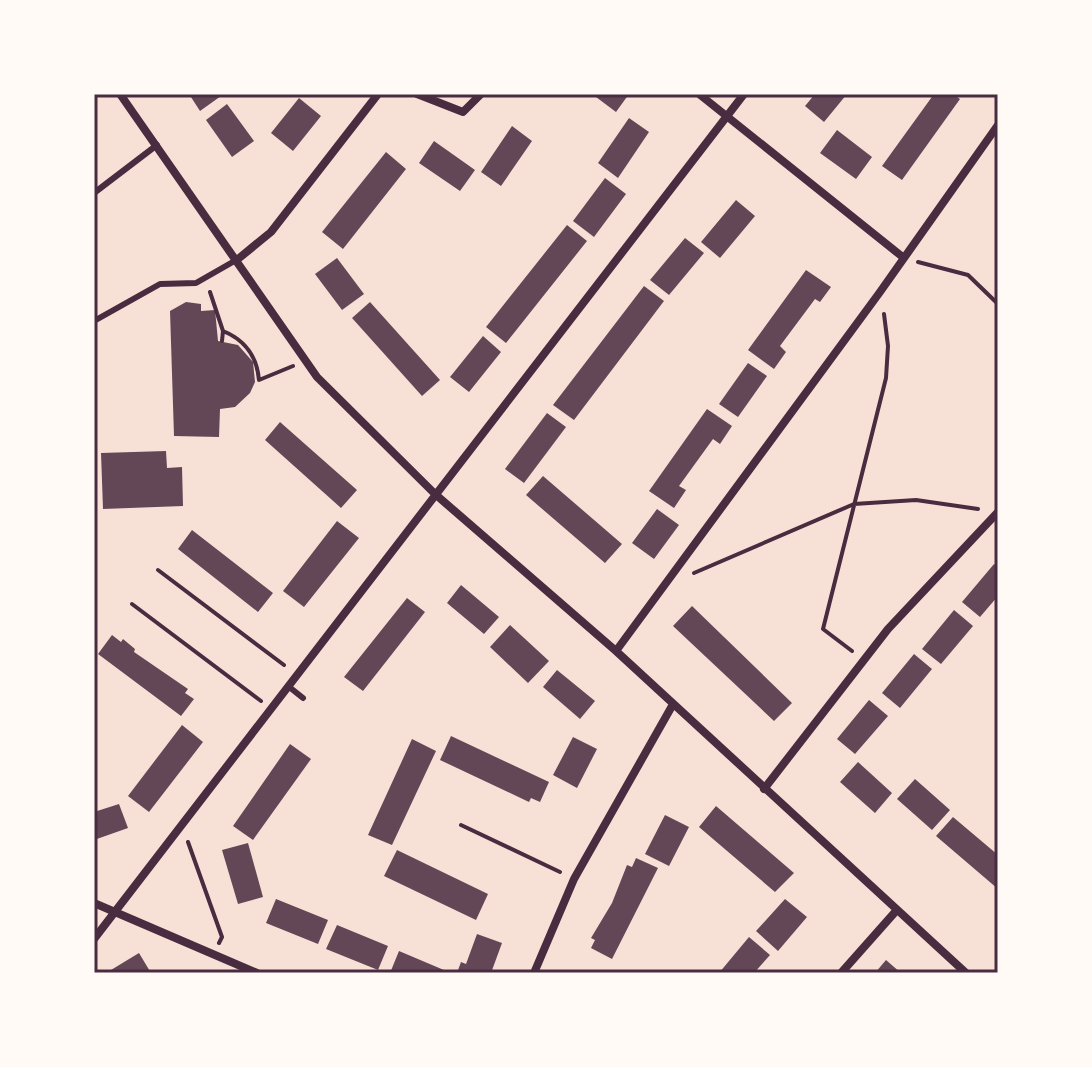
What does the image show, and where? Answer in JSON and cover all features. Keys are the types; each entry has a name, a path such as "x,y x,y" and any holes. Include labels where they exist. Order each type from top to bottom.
{"street":[{"path":"120,94 238,259 317,377 435,494 616,651 672,706 966,973"},
{"path":"238,259 271,232 378,94"},
{"path":"417,94 463,112 481,94"},
{"path":"699,94 904,258"},
{"path":"94,939 744,94"},
{"path":"616,651 880,292 998,125"},
{"path":"764,789 863,660 996,512"},
{"path":"534,973 574,879 672,706"},
{"path":"94,903 257,973"},
{"path":"841,973 896,911"}],"lane":[{"path":"94,193 157,145"},
{"path":"94,321 160,284 196,283 238,259"},
{"path":"288,686 303,698"}],"path":[{"path":"904,258 968,275 998,304"},
{"path":"203,279 223,331 222,341"},
{"path":"863,660 823,629 886,378 888,346 880,292"},
{"path":"223,331 238,337 258,362 259,380 280,374 305,358"},
{"path":"694,574 854,504 916,500 996,512"},
{"path":"158,570 296,675"},
{"path":"132,604 270,708"},
{"path":"461,825 574,879"},
{"path":"180,826 222,937 214,955"}],"building":[{"path":"189,94 220,94 221,96 200,111"},
{"path":"592,94 629,94 616,112"},
{"path":"815,94 847,94 824,122 805,106"},
{"path":"934,94 953,94 960,99 902,180 882,166"},
{"path":"299,98 321,116 293,151 271,133"},
{"path":"227,104 254,141 232,157 206,120"},
{"path":"629,118 649,132 618,178 598,163"},
{"path":"512,126 532,141 501,186 481,172"},
{"path":"837,130 872,157 856,179 820,153"},
{"path":"434,141 475,170 460,191 419,163"},
{"path":"386,152 406,169 343,249 322,232"},
{"path":"605,178 626,194 594,237 573,221"},
{"path":"736,200 755,216 720,258 701,242"},
{"path":"567,225 587,241 506,343 486,327"},
{"path":"685,238 704,253 669,295 650,280"},
{"path":"337,258 364,294 342,310 315,274"},
{"path":"806,270 831,287 820,302 815,299 780,346 786,352 774,369 748,350"},
{"path":"644,286 664,301 574,420 553,405"},
{"path":"186,302 201,304 201,311 215,310 218,341 238,345 253,362 255,382 250,393 235,407 220,409 219,437 174,436 170,311"},
{"path":"370,302 440,380 422,396 352,318"},
{"path":"483,336 501,352 469,392 450,377"},
{"path":"748,363 767,376 738,417 719,404"},
{"path":"707,409 732,426 720,444 713,439 679,486 686,490 674,508 649,491"},
{"path":"547,413 566,427 524,483 505,469"},
{"path":"280,422 357,490 341,508 265,440"},
{"path":"166,451 167,468 182,467 183,506 103,509 101,453"},
{"path":"543,476 622,544 605,563 526,495"},
{"path":"657,509 679,525 654,559 632,543"},
{"path":"337,521 359,538 304,607 283,591"},
{"path":"192,530 273,593 258,612 178,549"},
{"path":"994,564 998,567 998,596 980,617 962,602"},
{"path":"461,585 499,617 484,634 447,603"},
{"path":"407,598 425,612 363,691 344,677"},
{"path":"692,606 792,703 774,721 673,626"},
{"path":"954,610 973,626 941,664 922,649"},
{"path":"510,625 549,661 528,683 490,647"},
{"path":"112,635 121,642 123,639 135,649 134,652 188,689 185,693 194,699 181,716 98,654"},
{"path":"914,654 932,669 900,708 882,693"},
{"path":"557,670 595,701 580,719 543,687"},
{"path":"869,700 888,716 855,754 837,739"},
{"path":"182,725 203,742 149,812 128,796"},
{"path":"451,736 549,782 540,802 531,798 529,802 440,760"},
{"path":"573,737 597,749 577,788 553,775"},
{"path":"412,739 436,751 392,845 368,835"},
{"path":"290,744 311,759 253,840 233,826"},
{"path":"858,762 892,793 875,813 840,782"},
{"path":"915,779 950,810 932,830 897,799"},
{"path":"119,804 128,828 94,840 94,812"},
{"path":"716,806 794,873 775,892 699,827"},
{"path":"665,815 689,827 669,866 645,854"},
{"path":"953,817 998,855 998,889 936,836"},
{"path":"248,843 263,897 238,904 222,850"},
{"path":"397,850 488,894 476,920 384,876"},
{"path":"636,858 658,868 612,959 591,948 595,940 591,938 612,903 627,865 632,867"},
{"path":"276,899 328,920 318,944 266,923"},
{"path":"785,899 807,917 778,951 756,931"},
{"path":"337,925 388,946 378,970 326,949"},
{"path":"477,934 502,943 491,973 457,973 461,962 466,964"},
{"path":"749,937 770,955 754,973 719,973"},
{"path":"399,951 451,973 390,973"},
{"path":"139,953 151,973 106,973"},
{"path":"886,960 901,973 875,973"}]}
